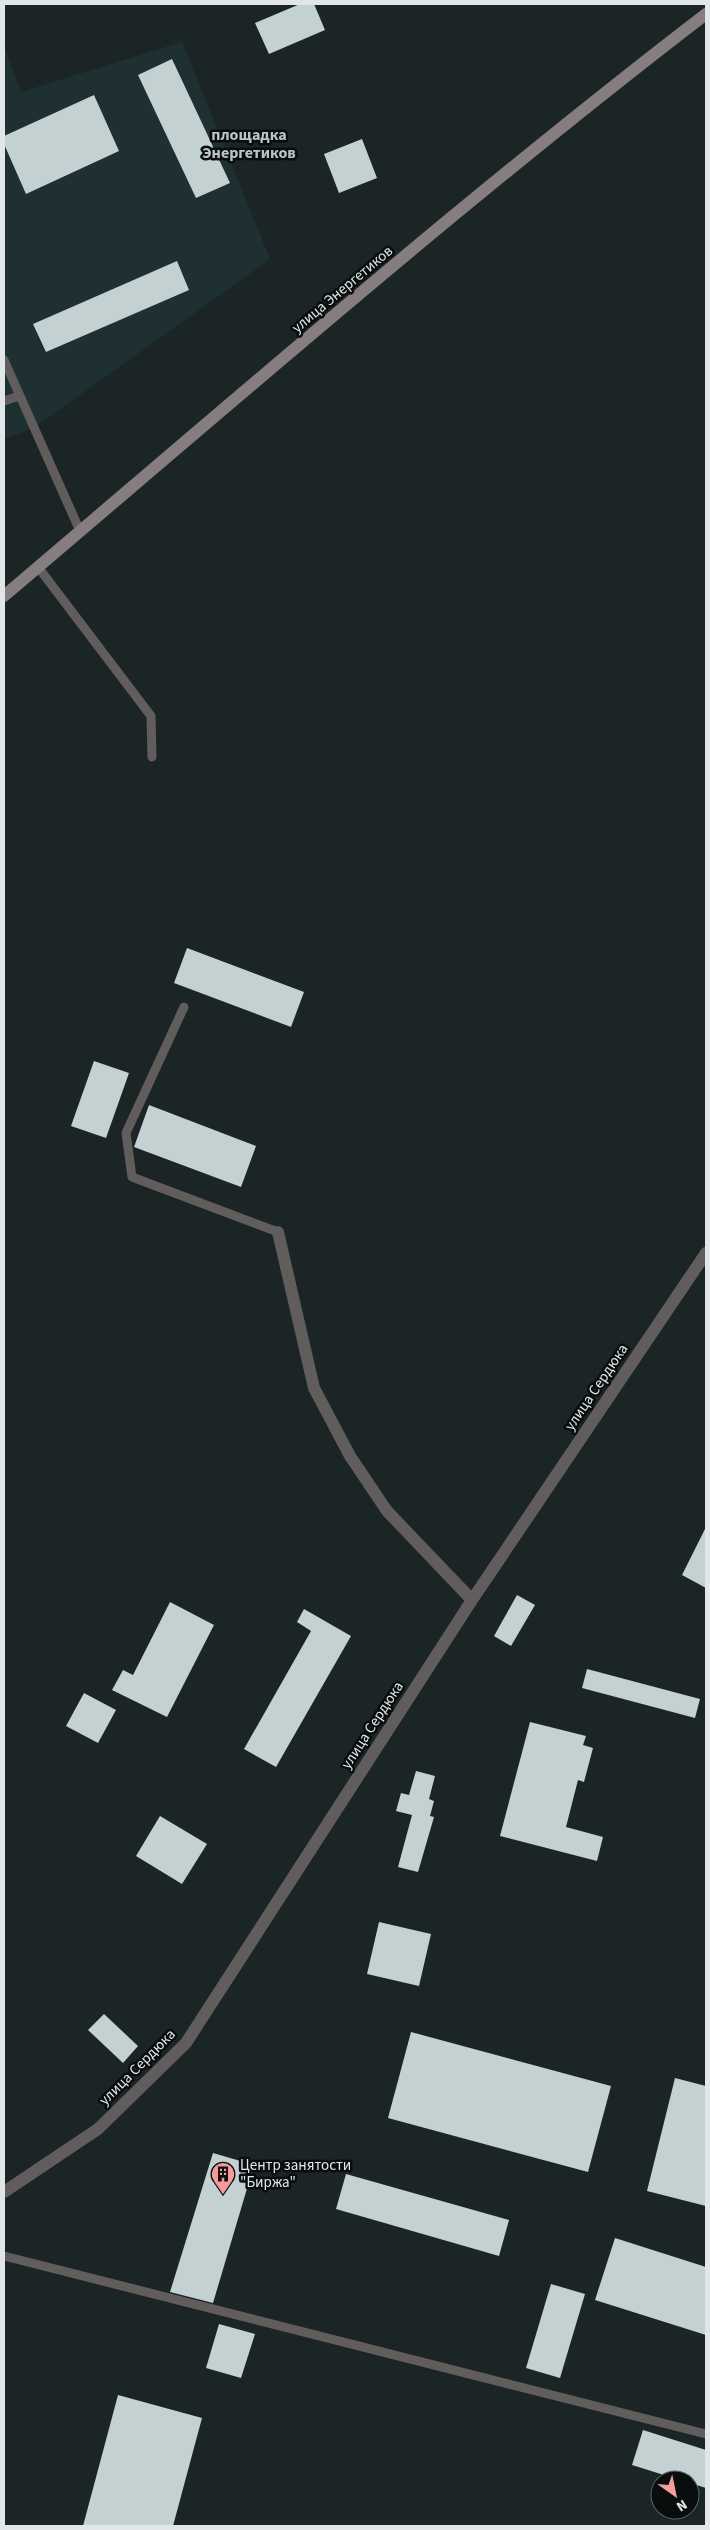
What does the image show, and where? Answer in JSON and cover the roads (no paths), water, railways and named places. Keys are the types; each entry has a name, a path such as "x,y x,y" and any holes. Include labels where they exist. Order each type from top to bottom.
{"main road":[{"name":"улица Энергетиков","path":"4,596 483,191 592,101 706,14"}],"street":[{"path":"278,1232 314,1388 345,1448 387,1511 472,1600"},
{"name":"улица Сердюка","path":"4,2192 98,2129 186,2043 472,1600 706,1252"},
{"path":"4,2179 25,2177"}],"lane":[{"path":"4,360 80,531"},
{"path":"4,401 19,396"},
{"path":"38,567 151,716 152,757"},
{"path":"184,1007 126,1133 132,1177 278,1232"},
{"path":"4,2256 706,2434"}],"place":[{"name":"Центр занятости \"Биржа\"","path":"223,2195"}],"district":[{"name":"площадка Энергетиков","path":"249,143"}]}
